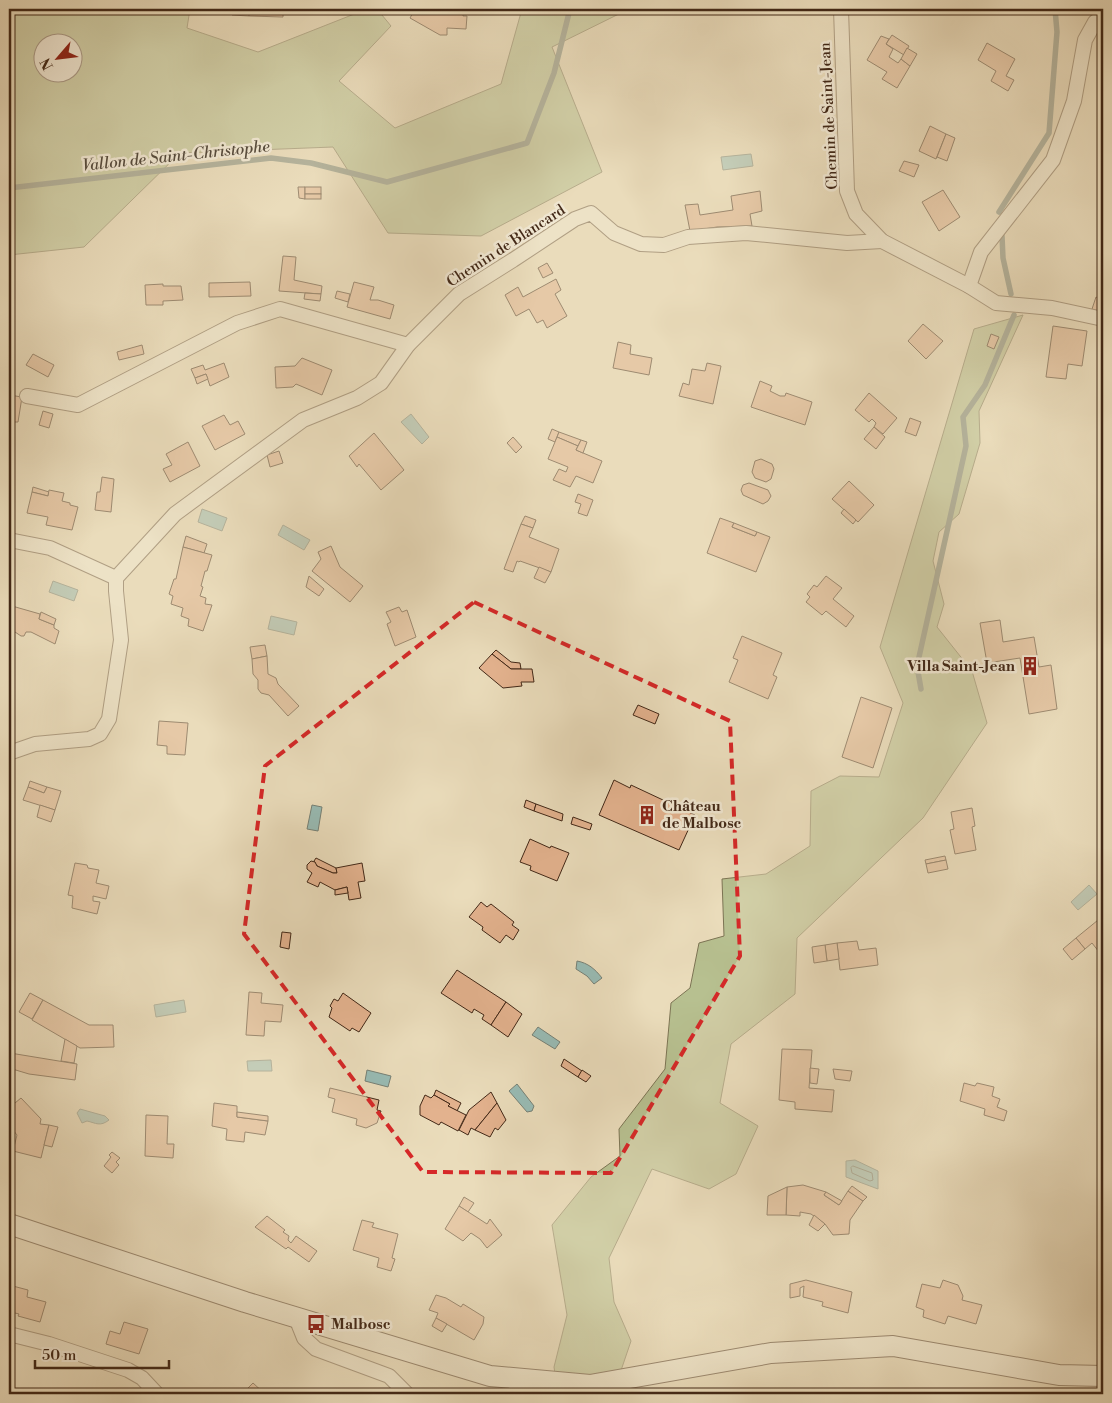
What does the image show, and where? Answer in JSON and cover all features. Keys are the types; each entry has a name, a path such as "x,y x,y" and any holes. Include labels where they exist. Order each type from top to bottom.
{"main road":[{"path":"9,1224 296,1318 490,1376 590,1385 771,1353 893,1346 1059,1374 1103,1376"}],"street":[{"name":"Chemin de Saint-Jean","path":"841,9 847,190 856,214 882,241 969,286 996,303 1052,308 1103,319"},
{"path":"969,286 981,252 1053,160 1074,101 1085,40 1095,22 1103,16"},
{"name":"Chemin de Blancard","path":"116,578 174,514 303,420 357,398 380,383 408,345 459,294 575,219 591,213 614,233 641,244 664,245 688,237 746,233 847,243 882,241"},
{"path":"27,396 78,405 237,323 280,309 408,345"},
{"path":"9,540 50,548 116,578 121,640 108,719 100,734 89,739 35,744 9,753"},
{"path":"296,1318 304,1338 316,1349 388,1376 407,1394"},
{"path":"9,1334 49,1344 128,1370 142,1378 157,1394"}],"highlighted area":[{"path":"474,602 730,721 740,956 611,1173 423,1172 244,934 265,766"}],"green space":[{"path":"9,9 190,9 187,28 258,52 367,9 377,9 391,26 339,81 395,128 501,84 522,9 629,9 552,47 602,172 481,236 388,233 333,147 180,153 84,247 9,255"},
{"path":"1023,315 979,411 980,443 959,514 939,532 933,561 944,604 937,627 972,671 987,723 923,818 797,938 795,994 731,1044 720,1103 758,1126 736,1174 709,1189 652,1169 609,1258 614,1302 631,1341 613,1394 558,1394 554,1367 567,1315 552,1225 591,1177 620,1156 619,1129 665,1069 671,1003 690,988 699,943 724,936 722,879 766,874 810,846 811,791 840,776 879,777 903,703 880,647 974,329"}],"water":[{"path":"751,154 753,166 723,170 721,157"},
{"path":"411,414 429,437 422,444 401,422"},
{"path":"202,509 227,518 222,531 198,522"},
{"path":"283,525 310,540 304,550 278,535"},
{"path":"53,581 78,590 74,601 49,592"},
{"path":"271,616 297,622 294,635 268,629"},
{"path":"312,805 322,807 318,831 307,829"},
{"path":"1089,885 1097,894 1078,910 1071,902"},
{"path":"577,961 591,967 602,978 594,984 587,976 576,969"},
{"path":"184,1000 186,1012 156,1017 154,1005"},
{"path":"538,1027 560,1042 555,1049 532,1035"},
{"path":"271,1060 272,1071 248,1071 247,1061"},
{"path":"367,1070 391,1076 388,1087 365,1081"},
{"path":"517,1084 534,1106 532,1111 527,1112 509,1091"},
{"path":"80,1109 105,1116 109,1120 100,1124 87,1121 82,1123 77,1113"},
{"path":"855,1160 878,1171 878,1189 846,1177 846,1161"}],"building":[{"path":"232,9 250,9 249,16 232,15"},
{"path":"250,9 283,9 283,17 249,16"},
{"path":"415,9 445,12 445,9 463,9 463,16 467,16 466,29 447,28 447,35 440,35 410,18"},
{"path":"892,35 909,46 904,55 886,44"},
{"path":"881,36 889,39 886,44 893,49 889,57 898,63 901,59 910,66 897,88 882,79 887,72 867,60"},
{"path":"987,43 1015,59 1006,76 1014,80 1008,91 991,81 996,71 978,60"},
{"path":"907,48 917,54 910,66 901,59"},
{"path":"930,126 946,134 936,159 919,151"},
{"path":"946,134 955,138 947,161 937,157"},
{"path":"904,161 919,165 914,177 899,171"},
{"path":"298,187 305,187 305,199 299,198"},
{"path":"305,187 321,187 321,194 305,194"},
{"path":"943,190 960,217 939,231 922,202"},
{"path":"760,191 762,211 750,214 752,226 717,227 690,231 685,205 698,204 700,215 733,210 731,196"},
{"path":"305,194 321,194 321,199 305,199"},
{"path":"283,256 296,257 294,280 322,286 321,294 279,291"},
{"path":"547,263 553,273 543,278 538,268"},
{"path":"556,279 561,290 555,294 567,316 547,328 543,320 537,323 529,309 516,316 505,295 518,287 523,297"},
{"path":"250,282 251,296 209,297 209,283"},
{"path":"354,282 374,287 370,300 378,300 394,305 390,319 347,307"},
{"path":"163,284 163,286 181,286 183,300 163,301 163,305 146,305 145,285"},
{"path":"337,291 350,294 348,302 335,298"},
{"path":"305,293 321,294 320,301 304,299"},
{"path":"1096,297 1103,300 1103,313 1092,309"},
{"path":"923,324 943,341 926,359 908,341"},
{"path":"1053,326 1087,331 1082,366 1068,364 1066,379 1046,377"},
{"path":"991,334 999,337 994,349 987,346"},
{"path":"618,342 631,345 630,354 652,358 649,375 613,368"},
{"path":"142,345 144,354 119,360 117,352"},
{"path":"33,354 54,365 48,377 26,365"},
{"path":"302,358 332,370 322,395 296,384 293,387 276,388 275,367 295,366"},
{"path":"224,363 229,377 210,386 206,374 195,378 191,369 203,365 205,370"},
{"path":"707,363 721,366 713,404 679,396 683,383 689,385 692,369 705,371"},
{"path":"206,374 208,379 197,384 195,378"},
{"path":"760,381 772,386 770,391 780,396 785,396 786,393 812,402 805,425 751,407"},
{"path":"869,393 897,418 883,434 874,427 876,423 872,419 869,422 855,410"},
{"path":"9,395 22,397 18,422 9,422"},
{"path":"43,411 53,414 49,428 39,425"},
{"path":"224,415 230,425 238,421 245,434 215,450 202,426"},
{"path":"910,418 921,422 916,436 905,432"},
{"path":"874,427 885,437 876,449 864,439"},
{"path":"552,429 559,432 555,442 548,439"},
{"path":"559,432 581,440 578,446 557,437"},
{"path":"374,433 404,470 381,490 359,464 357,467 349,456"},
{"path":"513,437 522,447 516,453 507,443"},
{"path":"557,437 578,446 576,450 602,461 593,483 576,476 570,487 553,480 559,469 566,472 568,467 548,459"},
{"path":"581,440 587,442 583,453 576,450"},
{"path":"188,442 200,466 170,482 163,469 172,465 166,454"},
{"path":"279,451 283,463 270,467 267,455"},
{"path":"761,459 772,464 774,469 771,479 766,482 755,478 752,472 755,461"},
{"path":"102,477 114,479 111,512 95,510 97,492 100,492"},
{"path":"849,481 874,505 858,522 832,499"},
{"path":"749,483 768,490 771,496 768,501 763,504 743,495 741,490 743,485"},
{"path":"33,487 49,492 48,496 32,492"},
{"path":"49,490 64,493 62,501 78,507 72,530 46,525 48,517 27,513 32,492 48,496"},
{"path":"578,494 593,500 587,516 578,513 581,504 575,502"},
{"path":"844,509 856,520 853,524 841,513"},
{"path":"525,516 536,520 533,528 521,524"},
{"path":"720,518 734,523 732,527 755,536 757,532 770,537 756,572 707,553"},
{"path":"734,523 757,532 755,536 732,527"},
{"path":"521,524 533,528 529,537 559,549 551,572 520,561 517,561 513,572 504,569"},
{"path":"186,536 207,544 204,553 183,547"},
{"path":"331,546 340,567 363,586 350,602 312,571 321,559 318,552"},
{"path":"183,547 212,555 201,586 203,587 200,596 206,598 205,604 212,605 203,631 188,626 189,619 181,616 183,608 171,604 173,596 169,594 174,579 176,579"},
{"path":"539,567 551,572 545,583 534,578"},
{"path":"309,576 324,589 319,596 306,587"},
{"path":"826,576 842,588 833,599 854,616 846,627 826,611 822,615 806,602 810,597 807,594 814,585 817,587"},
{"path":"9,601 13,603 12,606 40,614 39,619 54,625 54,628 59,631 55,644 31,632 26,632 24,636 21,636 12,630 9,632"},
{"path":"399,607 402,612 407,610 416,637 395,646 387,624 391,622 386,612"},
{"path":"41,612 56,619 54,625 39,619"},
{"name":"Villa Saint-Jean","path":"1000,620 1003,642 1034,637 1039,667 1051,665 1057,709 1029,714 1020,658 987,663 980,623"},
{"path":"742,636 782,653 773,675 777,677 768,699 729,682 738,660 733,658"},
{"path":"265,645 267,656 252,659 250,647"},
{"path":"496,650 511,662 520,663 521,669 511,669 492,654"},
{"path":"492,654 511,669 532,669 534,682 521,682 522,686 503,688 479,668"},
{"path":"267,656 268,674 276,678 278,684 299,706 288,716 269,695 261,693 258,689 258,680 253,674 252,659"},
{"path":"861,697 892,708 873,768 842,757"},
{"path":"638,705 659,714 655,724 633,715"},
{"path":"159,721 188,723 185,755 167,754 167,746 157,745"},
{"name":"Château de Malbosc","path":"614,780 630,788 631,785 695,815 679,850 599,815"},
{"path":"30,781 47,787 44,793 28,787"},
{"path":"28,787 44,793 47,787 61,791 55,810 23,800"},
{"path":"526,800 536,804 534,811 524,807"},
{"path":"536,804 563,814 562,821 534,811"},
{"path":"40,805 55,810 51,822 37,817"},
{"path":"972,808 975,826 972,827 976,850 955,854 950,830 954,829 951,812"},
{"path":"573,817 592,824 590,830 571,824"},
{"path":"530,839 550,848 551,846 569,853 557,881 530,870 531,866 520,862"},
{"path":"945,856 946,860 926,864 925,860"},
{"path":"316,858 336,868 337,873 317,866 314,861"},
{"path":"946,860 948,869 928,873 926,864"},
{"path":"311,861 315,862 317,866 333,873 337,873 336,868 362,863 365,881 358,882 361,898 349,900 347,887 335,890 320,882 318,887 307,882 312,873 307,869 307,865"},
{"path":"75,863 99,870 96,883 109,886 106,899 93,896 93,901 100,902 97,914 72,908 73,896 68,895"},
{"path":"347,887 348,893 335,895 335,890"},
{"path":"481,902 487,907 491,904 514,922 512,925 519,930 513,940 506,935 500,943 482,930 483,927 469,917"},
{"path":"1103,916 1103,957 1092,943 1085,949 1076,938"},
{"path":"282,932 291,933 289,949 280,947"},
{"path":"1076,938 1085,949 1072,960 1063,949"},
{"path":"857,941 859,950 876,948 878,965 840,970 837,943"},
{"path":"837,943 839,959 827,961 825,945"},
{"path":"825,945 827,961 814,963 812,947"},
{"path":"457,970 506,1002 491,1025 482,1019 484,1015 474,1009 472,1013 441,993"},
{"path":"249,992 262,993 261,1003 283,1005 281,1022 265,1021 264,1036 246,1035"},
{"path":"30,993 43,1000 32,1019 19,1012"},
{"path":"343,993 371,1013 359,1032 352,1028 350,1031 329,1017 332,1008 330,1006 334,999 338,1001"},
{"path":"43,1000 89,1025 113,1025 114,1047 80,1048 32,1020"},
{"path":"506,1002 522,1014 508,1037 491,1025"},
{"path":"65,1039 77,1046 74,1063 61,1061"},
{"path":"782,1049 812,1050 809,1088 834,1090 832,1112 795,1109 795,1102 779,1100"},
{"path":"10,1053 77,1064 75,1080 29,1074 9,1068"},
{"path":"564,1059 582,1071 578,1077 561,1066"},
{"path":"810,1068 819,1069 817,1084 810,1083"},
{"path":"833,1069 852,1071 850,1081 835,1079"},
{"path":"582,1070 591,1076 586,1082 578,1077"},
{"path":"964,1083 975,1086 977,1083 994,1087 992,1096 1000,1099 997,1107 1007,1111 1004,1121 984,1115 985,1109 960,1101"},
{"path":"330,1088 379,1100 377,1110 381,1111 377,1123 366,1128 356,1125 357,1119 332,1112 335,1099 328,1097"},
{"path":"436,1090 461,1103 457,1111 448,1106 450,1104 434,1095"},
{"path":"491,1092 497,1103 475,1130 471,1128 468,1135 459,1130 469,1110"},
{"path":"425,1095 431,1098 434,1095 450,1104 448,1106 466,1115 458,1131 441,1122 439,1125 420,1115 420,1106"},
{"path":"21,1098 41,1119 40,1124 49,1125 41,1158 13,1151 17,1135 9,1125 9,1108"},
{"path":"214,1103 237,1106 237,1117 268,1121 265,1135 245,1132 244,1142 226,1140 227,1129 212,1126"},
{"path":"497,1103 506,1120 498,1130 495,1128 490,1137 475,1130"},
{"path":"237,1112 268,1116 268,1121 237,1117"},
{"path":"146,1115 168,1116 167,1144 174,1144 173,1158 145,1156"},
{"path":"49,1125 58,1127 52,1147 44,1145"},
{"path":"112,1152 120,1158 116,1162 119,1165 112,1173 104,1166 111,1157 109,1155"},
{"path":"803,1185 826,1192 824,1195 839,1205 848,1191 863,1201 850,1220 849,1234 833,1235 825,1224 811,1214 800,1212 800,1216 786,1215 787,1187"},
{"path":"852,1186 867,1197 863,1201 848,1191"},
{"path":"787,1187 786,1215 767,1215 768,1196"},
{"path":"826,1192 842,1201 839,1205 824,1195"},
{"path":"464,1197 474,1203 468,1212 459,1206"},
{"path":"459,1206 487,1224 490,1219 502,1235 487,1248 480,1239 471,1233 463,1241 445,1229"},
{"path":"814,1215 825,1224 818,1231 809,1225"},
{"path":"267,1216 285,1230 283,1232 289,1236 288,1240 291,1243 296,1236 317,1251 309,1262 288,1247 286,1249 255,1227"},
{"path":"362,1220 374,1223 372,1227 398,1234 392,1258 395,1259 391,1271 377,1267 379,1258 353,1250"},
{"path":"806,1280 852,1292 848,1313 822,1306 823,1302 803,1297 804,1286 800,1288 800,1296 790,1298 790,1284"},
{"path":"943,1280 958,1285 963,1296 962,1300 982,1305 976,1324 948,1316 945,1324 923,1317 924,1310 916,1307 922,1284 940,1288"},
{"path":"9,1285 28,1290 27,1297 46,1302 40,1322 11,1312 9,1315"},
{"path":"436,1295 446,1298 461,1307 463,1304 484,1317 483,1324 474,1340 436,1318 438,1313 429,1310"},
{"path":"436,1318 447,1324 442,1332 432,1326"},
{"path":"124,1322 148,1329 139,1354 106,1344 110,1331 120,1334"},
{"path":"253,1383 265,1394 242,1394"}],"waterway":[{"name":"Vallon de Saint-Christophe","path":"9,188 271,158 311,163 387,182 527,143 554,73 570,9"},
{"path":"999,212 1049,133 1057,32 1055,9"},
{"path":"1002,236 1003,258 1011,294"},
{"path":"921,689 917,666 966,446 963,417 985,385 1014,315"}],"place":[{"name":"Villa Saint-Jean","path":"1030,666"},
{"name":"Château de Malbosc","path":"647,815"},
{"name":"Malbosc","path":"316,1324"}]}
